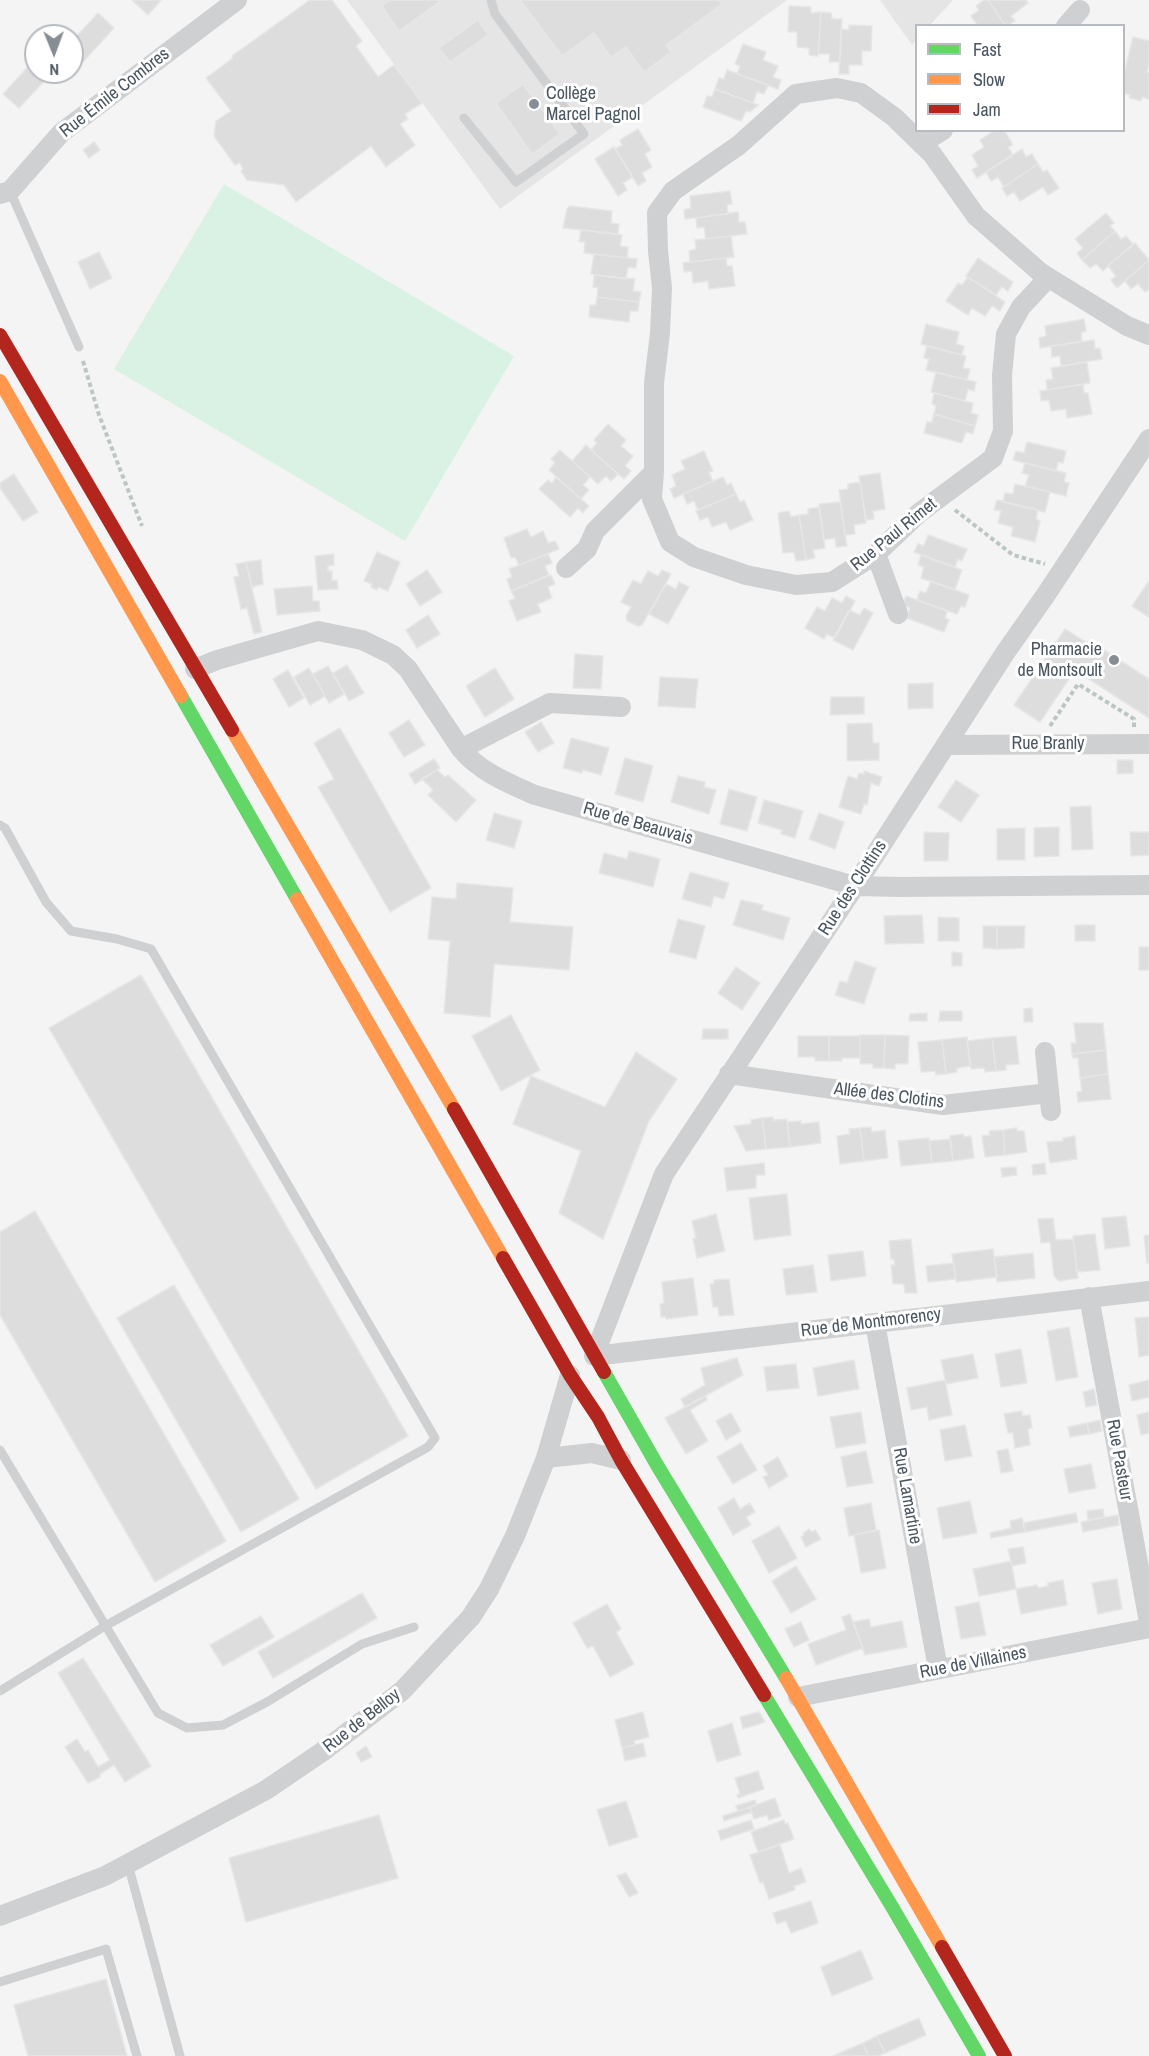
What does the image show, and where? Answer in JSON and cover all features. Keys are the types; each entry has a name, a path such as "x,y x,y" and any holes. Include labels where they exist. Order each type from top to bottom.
{"street":[{"name":"Rue Émile Combres","path":"5,192 61,133 237,0"},
{"path":"1068,24 1080,10"},
{"name":"Rue Paul Rimet","path":"1048,278 1021,307 1006,334 1002,375 1003,431 993,458 919,513 876,554 832,582 796,585 747,575 694,557 670,542 652,498 654,383 662,288 657,213 673,191 739,146 796,94 837,88 861,93 894,117 932,154 976,216 1048,278 1127,326 1149,335"},
{"path":"921,144 940,132"},
{"path":"0,335 460,1119 582,1365 586,1400 979,2056"},
{"path":"0,381 582,1365 616,1390 657,1465 798,1696 1005,2056"},
{"name":"Rue des Clottins","path":"582,1365 664,1174 855,886 1005,653 1149,439"},
{"path":"566,568 587,549 595,531 654,472"},
{"path":"876,554 898,614"},
{"name":"Rue de Beauvais","path":"195,669 217,660 318,631 362,640 393,655 408,669 461,749 468,757 497,778 535,795 855,886 1149,885"},
{"path":"461,749 550,703 621,707"},
{"name":"Rue Branly","path":"947,745 1141,744"},
{"name":"Allée des Clotins","path":"729,1074 943,1105 1050,1102 1045,1052"},
{"name":"Rue de Montmorency","path":"582,1365 875,1323 1149,1291"},
{"name":"Rue Pasteur","path":"1089,1297 1149,1622"},
{"name":"Rue Lamartine","path":"875,1323 938,1669"},
{"name":"Rue de Belloy","path":"0,1917 105,1876 266,1790 322,1752 402,1691 471,1617 489,1589 515,1536 546,1458 564,1399 582,1365"},
{"path":"564,1399 586,1400 615,1418 657,1465"},
{"path":"546,1458 591,1453 621,1460"},
{"name":"Rue de Villaines","path":"798,1696 1149,1628"}],"lane":[{"path":"464,118 516,182 584,134 495,14 491,0"},
{"path":"5,192 79,347"},
{"path":"0,825 5,828 46,902 71,931 117,939 151,949 435,1438 428,1447 105,1626 0,1691"},
{"path":"0,1450 158,1713 188,1728 223,1725 267,1702 363,1644 414,1627"},
{"path":"128,1864 180,2056"},
{"path":"0,1982 106,1949 137,2056"}],"path":[{"path":"79,347 99,415 145,534"},
{"path":"940,498 1013,555 1063,570"},
{"path":"1039,744 1078,684 1134,719 1141,744"}],"shaded area":[{"name":"Collège Marcel Pagnol","path":"347,0 787,0 500,209"},
{"path":"880,0 953,0 931,24 915,24 915,41 912,45"}],"green space":[{"path":"224,184 514,356 405,541 114,369"}],"building":[{"path":"132,0 161,0 148,15"},
{"path":"310,0 332,0 362,41 356,46 378,77 394,65 422,103 405,114 408,119 400,124 415,145 386,167 371,146 296,202 284,185 247,180 241,171 243,169 240,163 235,165 214,136 216,121 231,111 206,78 233,58 232,56"},
{"path":"390,0 442,0 399,31 382,6"},
{"path":"520,0 719,0 722,4 666,45 671,52 644,72 626,47 611,57 594,33 562,56"},
{"path":"988,0 1005,24 977,24 971,16 979,10 976,6"},
{"path":"988,0 1026,0 1028,3 1011,16 1015,21 1005,24"},
{"path":"789,6 811,7 811,13 821,12 818,56 809,55 809,48 797,47 797,32 788,32"},
{"path":"821,12 831,13 832,19 842,19 840,62 829,62 830,54 818,54"},
{"path":"98,13 114,28 84,61 84,28"},
{"path":"478,20 488,35 450,62 439,48"},
{"path":"849,25 872,26 871,51 862,51 862,65 849,65 849,74 839,74 841,29 849,30"},
{"path":"1133,37 1149,41 1147,72 1149,73 1149,99 1142,97 1141,101 1129,98 1130,95 1125,93 1125,70"},
{"path":"743,44 766,52 763,60 778,66 773,77 781,80 778,89 737,74 740,66 735,64"},
{"path":"727,70 768,85 764,94 757,92 753,103 715,89 719,78 724,79"},
{"path":"24,71 24,84 42,84 19,108 3,94"},
{"path":"523,84 560,134 532,154 496,103"},
{"path":"715,89 758,105 750,112 746,111 741,121 703,107 707,96 712,97"},
{"path":"638,129 651,150 645,154 652,167 642,173 646,181 638,186 615,149 622,145 620,140"},
{"path":"992,132 1005,132 1013,145 1008,147 1013,155 977,178 972,170 978,166 972,155 984,147 980,140"},
{"path":"94,142 100,150 89,158 83,150"},
{"path":"614,147 633,177 623,183 627,190 618,196 595,159"},
{"path":"1022,149 1026,157 1032,154 1038,164 1004,187 998,177 991,181 986,172"},
{"path":"1038,164 1043,172 1047,170 1059,188 1048,195 1043,187 1020,201 1014,192 1007,196 1002,188"},
{"path":"730,191 732,204 727,205 728,214 685,219 684,210 691,208 690,196"},
{"path":"570,206 612,211 611,223 619,224 618,234 563,228 567,209"},
{"path":"738,212 739,222 745,222 747,234 706,239 704,227 697,228 696,218"},
{"path":"1106,213 1114,223 1110,226 1115,231 1082,260 1077,253 1083,248 1075,239"},
{"path":"581,230 622,235 620,246 628,247 627,258 584,253 585,242 579,242"},
{"path":"1115,231 1121,239 1126,236 1133,244 1103,271 1096,264 1090,268 1082,260"},
{"path":"731,236 734,257 690,262 689,251 696,249 695,240"},
{"path":"1135,243 1149,260 1117,288 1111,280 1116,276 1108,266"},
{"path":"99,252 112,278 90,289 78,262"},
{"path":"594,254 637,259 636,268 628,267 626,279 591,274"},
{"path":"726,258 727,266 732,266 735,286 709,289 708,281 693,283 692,271 684,272 683,263"},
{"path":"978,258 1013,282 1008,291 1002,287 996,295 966,276"},
{"path":"1149,260 1149,289 1145,292 1138,284 1131,289 1125,281"},
{"path":"594,275 635,279 633,291 641,292 639,302 597,297 598,288 593,287"},
{"path":"968,277 1005,302 1000,311 992,306 985,316 972,308 968,315 946,301 958,283 962,285"},
{"path":"597,297 639,302 638,311 630,311 629,322 589,317 590,305 596,305"},
{"path":"1084,319 1086,331 1081,333 1082,341 1040,348 1039,338 1046,336 1045,326"},
{"path":"926,324 959,332 956,344 964,346 962,355 921,344"},
{"path":"1094,340 1095,349 1100,348 1102,359 1061,366 1060,356 1052,357 1051,346"},
{"path":"927,346 966,356 963,368 970,369 967,380 926,370 929,359 924,358"},
{"path":"1087,362 1090,383 1047,390 1046,380 1053,379 1051,368"},
{"path":"936,372 976,382 974,391 968,389 965,401 931,392"},
{"path":"1083,384 1084,393 1088,393 1092,414 1067,418 1066,409 1051,411 1049,400 1041,401 1040,391"},
{"path":"934,393 973,403 971,413 978,415 975,426 934,414 936,406 932,404"},
{"path":"934,414 975,426 973,434 966,432 962,443 924,433 927,422 932,422"},
{"path":"608,424 626,440 621,446 633,456 625,466 631,471 624,479 591,450 597,443 594,440"},
{"path":"1027,442 1066,451 1063,463 1058,462 1056,471 1013,460 1016,451 1024,453"},
{"path":"586,445 618,474 611,481 606,476 598,484 572,461"},
{"path":"560,450 590,477 583,485 589,490 581,499 549,470 555,463 551,459"},
{"path":"704,451 713,471 709,472 713,481 674,498 670,489 676,486 672,475 685,469 681,461"},
{"path":"1025,463 1066,473 1064,482 1069,483 1066,496 1025,486 1029,475 1022,473"},
{"path":"880,473 885,509 873,511 874,519 866,520 859,476"},
{"path":"14,474 38,512 23,521 0,488 0,483"},
{"path":"556,477 589,506 583,513 578,508 570,517 539,489 548,480 552,483"},
{"path":"723,477 727,485 731,483 736,494 698,510 694,501 687,504 683,494"},
{"path":"860,482 866,523 854,525 855,534 845,535 839,490 848,489 848,484"},
{"path":"1015,484 1050,492 1045,512 1003,502 1005,493 1013,494"},
{"path":"736,494 740,502 744,500 753,520 730,530 726,522 712,527 708,517 700,520 696,511"},
{"path":"997,500 1038,510 1036,519 1040,521 1035,542 1011,536 1013,527 998,523 1001,511 994,510"},
{"path":"840,502 847,546 836,547 835,538 824,540 819,504"},
{"path":"819,507 825,548 813,550 815,558 806,560 799,515 808,514 808,509"},
{"path":"789,511 791,517 799,515 806,560 796,561 794,552 783,553 778,513"},
{"path":"527,529 531,537 543,531 548,543 555,541 559,549 519,565 515,557 511,558 504,538"},
{"path":"928,535 967,549 962,561 958,559 955,567 914,552 918,544 924,546"},
{"path":"377,552 400,562 388,591 378,587 377,590 371,587 372,584 364,581"},
{"path":"334,554 334,565 328,566 328,571 332,571 332,581 337,580 338,589 318,590 315,556"},
{"path":"548,554 552,563 545,566 549,575 511,591 507,579 512,577 509,569"},
{"path":"921,555 962,570 955,590 921,578 924,567 918,565"},
{"path":"261,560 263,584 252,587 246,562"},
{"path":"246,562 262,632 254,634 247,608 241,609 234,577 239,576 236,564"},
{"path":"427,570 442,592 420,606 406,584"},
{"path":"662,570 671,574 642,625 638,626 627,621 626,616 631,607 621,602 633,580 641,584 648,571 658,576"},
{"path":"551,575 555,584 548,587 552,598 538,604 541,612 517,621 509,601 515,598 511,591"},
{"path":"931,581 969,595 965,607 961,606 957,614 917,600 920,591 926,593"},
{"path":"1149,581 1149,617 1132,606"},
{"path":"679,582 689,587 668,624 649,614 666,584 676,589"},
{"path":"312,586 313,601 319,601 320,611 277,615 274,589"},
{"path":"846,596 855,601 835,638 827,634 824,639 805,628 817,607 825,611 832,598 842,603"},
{"path":"906,596 947,611 945,618 949,620 944,632 907,618 910,608 903,605"},
{"path":"864,608 873,613 853,650 833,640 849,610 860,615"},
{"path":"428,615 440,634 417,648 406,630"},
{"path":"1065,629 1087,643 1089,640 1149,679 1149,718 1075,670 1040,722 1014,705"},
{"path":"575,654 603,656 601,689 573,688"},
{"path":"347,665 364,693 349,701 333,673"},
{"path":"328,666 344,694 329,703 313,674"},
{"path":"309,668 325,696 310,705 294,677"},
{"path":"495,668 514,699 485,717 466,686"},
{"path":"288,670 304,698 289,707 273,679"},
{"path":"660,677 698,679 695,708 658,706"},
{"path":"933,683 933,708 908,709 908,684"},
{"path":"831,697 864,697 864,714 830,715"},
{"path":"409,720 425,745 404,757 389,733"},
{"path":"541,722 554,743 538,752 525,732"},
{"path":"872,723 873,743 879,743 879,760 847,761 847,724"},
{"path":"340,728 431,888 390,912 318,787 334,779 314,743"},
{"path":"571,738 609,748 601,775 563,768"},
{"path":"625,758 653,766 643,802 615,794"},
{"path":"434,759 440,768 415,784 409,774"},
{"path":"1117,760 1133,760 1133,773 1117,774"},
{"path":"437,770 445,777 448,775 476,800 456,822 428,795 433,790 422,779"},
{"path":"864,771 882,777 879,786 871,783 867,805 864,804 861,814 839,807 848,776 857,779 859,773 864,774"},
{"path":"678,776 705,782 704,787 716,790 709,814 671,802"},
{"path":"956,780 979,795 961,822 938,807"},
{"path":"729,789 757,797 747,831 720,824"},
{"path":"764,800 803,811 795,838 781,834 782,830 758,823"},
{"path":"1091,806 1093,849 1072,850 1070,807"},
{"path":"494,813 522,821 514,848 486,840"},
{"path":"819,813 844,822 835,849 809,839"},
{"path":"1059,827 1059,856 1034,857 1034,828"},
{"path":"1025,828 1025,860 997,860 997,829"},
{"path":"924,832 949,833 948,861 924,861"},
{"path":"1130,832 1149,832 1149,855 1131,856"},
{"path":"629,851 660,859 653,887 599,873 604,853 627,859"},
{"path":"690,872 729,883 724,899 714,896 711,907 682,899"},
{"path":"457,883 513,888 510,922 573,927 569,970 494,964 490,1017 444,1013 450,941 428,939 432,897 456,899"},
{"path":"741,900 763,905 762,910 790,918 783,940 733,925"},
{"path":"922,915 924,943 885,944 884,916"},
{"path":"938,917 959,918 959,941 938,941"},
{"path":"678,919 705,926 696,959 669,952"},
{"path":"1075,925 1095,925 1095,941 1075,941"},
{"path":"983,926 997,926 997,949 983,948"},
{"path":"997,926 1025,926 1024,948 997,949"},
{"path":"1139,947 1149,947 1149,970 1139,970"},
{"path":"952,952 962,953 962,966 952,966"},
{"path":"855,961 876,968 864,1004 835,995 840,981 847,983"},
{"path":"736,967 760,983 742,1010 718,993"},
{"path":"141,975 408,1436 316,1489 49,1028"},
{"path":"1032,1008 1033,1022 1024,1022 1024,1009"},
{"path":"940,1011 962,1011 962,1021 939,1021"},
{"path":"927,1013 927,1021 909,1021 910,1014"},
{"path":"511,1015 540,1070 501,1091 472,1036"},
{"path":"1074,1023 1103,1023 1106,1050 1072,1054 1071,1043 1076,1043"},
{"path":"703,1029 728,1029 728,1039 702,1039"},
{"path":"860,1035 885,1035 884,1068 873,1068 873,1064 860,1064"},
{"path":"885,1035 909,1036 908,1064 895,1064 895,1069 884,1068"},
{"path":"798,1036 829,1036 829,1061 815,1061 815,1057 798,1057"},
{"path":"829,1036 860,1036 860,1058 829,1061"},
{"path":"1016,1036 1019,1064 1006,1065 1006,1070 996,1071 992,1038"},
{"path":"967,1037 970,1066 957,1068 957,1072 946,1074 942,1040"},
{"path":"992,1038 996,1071 985,1072 984,1068 971,1069 967,1041"},
{"path":"942,1040 946,1074 936,1075 935,1071 921,1072 918,1042"},
{"path":"1106,1050 1108,1074 1080,1078 1078,1058 1073,1058 1072,1054"},
{"path":"636,1052 677,1079 649,1121 603,1239 559,1213 581,1151 513,1124 531,1076 605,1107"},
{"path":"1108,1074 1111,1099 1078,1102 1077,1092 1082,1091 1080,1078"},
{"path":"773,1117 773,1120 787,1119 790,1147 766,1149 762,1118"},
{"path":"762,1118 766,1149 746,1151 734,1126 751,1124 751,1120"},
{"path":"801,1121 801,1124 819,1122 821,1143 790,1147 787,1122"},
{"path":"871,1127 872,1132 885,1130 888,1158 864,1161 860,1128"},
{"path":"860,1128 864,1161 840,1164 837,1136 850,1134 849,1129"},
{"path":"1017,1128 1017,1131 1024,1131 1027,1152 1005,1155 1003,1130"},
{"path":"1003,1130 1005,1155 985,1157 982,1136 990,1135 989,1131"},
{"path":"963,1134 964,1137 971,1136 974,1158 953,1161 950,1136"},
{"path":"1075,1136 1077,1159 1050,1163 1047,1142 1063,1141 1063,1138"},
{"path":"929,1138 932,1163 901,1166 898,1141"},
{"path":"950,1139 953,1161 932,1163 929,1141"},
{"path":"764,1163 765,1175 756,1175 756,1188 727,1191 724,1168"},
{"path":"1045,1163 1046,1174 1033,1175 1032,1165"},
{"path":"1016,1167 1017,1175 1002,1177 1001,1168"},
{"path":"787,1194 791,1235 754,1240 749,1198"},
{"path":"35,1211 226,1541 155,1582 0,1315 0,1232"},
{"path":"716,1214 725,1251 697,1258 692,1221"},
{"path":"1126,1216 1130,1246 1105,1249 1102,1218"},
{"path":"1053,1218 1056,1240 1073,1239 1078,1278 1059,1281 1054,1276 1050,1242 1041,1243 1038,1219"},
{"path":"1095,1234 1100,1270 1077,1272 1073,1236"},
{"path":"1149,1235 1149,1263 1147,1263 1144,1236"},
{"path":"911,1239 917,1293 905,1293 904,1284 893,1284 891,1265 895,1265 894,1259 891,1259 889,1241"},
{"path":"993,1249 997,1277 956,1282 952,1254"},
{"path":"863,1251 866,1276 831,1281 828,1255"},
{"path":"1033,1253 1035,1278 997,1282 994,1257"},
{"path":"954,1263 956,1279 928,1282 926,1266"},
{"path":"813,1265 817,1292 786,1295 783,1269"},
{"path":"693,1278 698,1315 666,1319 666,1317 661,1317 660,1304 664,1303 662,1282"},
{"path":"729,1279 734,1315 719,1316 718,1307 713,1307 710,1284 714,1284 714,1280"},
{"path":"174,1285 299,1499 241,1532 117,1318"},
{"path":"1149,1317 1149,1355 1139,1357 1135,1318"},
{"path":"1069,1327 1078,1377 1056,1381 1047,1331"},
{"path":"1021,1349 1027,1383 1001,1387 995,1354"},
{"path":"973,1354 978,1378 946,1384 941,1360"},
{"path":"737,1358 743,1375 685,1407 681,1399 705,1385 701,1368"},
{"path":"854,1360 859,1389 818,1396 813,1368"},
{"path":"796,1364 799,1388 767,1391 764,1367"},
{"path":"945,1380 952,1415 929,1420 927,1407 911,1410 907,1388"},
{"path":"1149,1380 1149,1397 1132,1401 1129,1385"},
{"path":"1094,1389 1097,1405 1086,1407 1083,1392"},
{"path":"706,1396 707,1400 690,1410 708,1441 686,1454 665,1418"},
{"path":"1022,1411 1022,1416 1030,1415 1032,1428 1028,1429 1030,1445 1015,1448 1013,1433 1008,1433 1004,1414"},
{"path":"861,1412 866,1443 836,1448 830,1417"},
{"path":"1149,1412 1149,1433 1141,1435 1137,1415"},
{"path":"731,1413 741,1431 726,1440 716,1421"},
{"path":"1100,1420 1102,1431 1089,1434 1087,1423"},
{"path":"1087,1423 1089,1434 1070,1437 1068,1427"},
{"path":"965,1425 972,1456 945,1461 940,1430"},
{"path":"741,1443 757,1470 733,1484 717,1457"},
{"path":"1008,1449 1013,1471 1001,1473 997,1451"},
{"path":"866,1451 873,1483 847,1487 841,1457"},
{"path":"778,1457 788,1476 769,1488 763,1477 768,1475 763,1466"},
{"path":"1091,1464 1096,1488 1069,1493 1064,1469"},
{"path":"734,1498 740,1509 750,1503 755,1512 746,1517 751,1525 733,1535 718,1508"},
{"path":"970,1501 977,1533 943,1539 937,1508"},
{"path":"871,1503 876,1530 849,1536 844,1508"},
{"path":"1103,1509 1104,1517 1088,1520 1087,1511"},
{"path":"1076,1513 1078,1522 1025,1532 1023,1523"},
{"path":"1118,1515 1119,1525 1083,1532 1081,1522"},
{"path":"1022,1518 1025,1532 991,1538 990,1533 1011,1528 1010,1521"},
{"path":"779,1526 797,1558 769,1573 752,1541"},
{"path":"809,1529 812,1532 815,1530 821,1539 806,1547 801,1537"},
{"path":"879,1530 886,1568 861,1573 854,1535"},
{"path":"1023,1547 1026,1563 1012,1566 1008,1549"},
{"path":"1011,1561 1016,1589 979,1596 973,1569"},
{"path":"796,1566 816,1599 791,1613 772,1581"},
{"path":"1117,1579 1122,1609 1098,1614 1092,1583"},
{"path":"1063,1580 1067,1605 1021,1614 1016,1589 1037,1585 1038,1588"},
{"path":"362,1593 377,1618 273,1678 258,1652"},
{"path":"979,1602 986,1635 961,1639 955,1607"},
{"path":"607,1604 621,1629 616,1632 634,1664 610,1677 593,1646 587,1648 573,1623"},
{"path":"850,1614 863,1648 816,1665 808,1644 846,1630 842,1617"},
{"path":"261,1616 274,1637 223,1666 210,1645"},
{"path":"869,1619 871,1627 902,1621 907,1647 865,1655 853,1622"},
{"path":"801,1622 809,1640 794,1647 785,1629"},
{"path":"83,1658 151,1766 125,1782 114,1765 100,1774 100,1777 88,1783 65,1747 77,1739 85,1752 88,1750 98,1767 110,1760 58,1673"},
{"path":"643,1712 649,1737 634,1741 635,1745 622,1748 615,1720"},
{"path":"759,1712 765,1722 743,1729 740,1717"},
{"path":"732,1723 741,1755 717,1762 708,1731"},
{"path":"643,1743 646,1756 625,1761 622,1748"},
{"path":"366,1746 372,1757 361,1762 356,1753"},
{"path":"758,1771 764,1789 738,1798 737,1795 740,1794 735,1778"},
{"path":"775,1798 781,1816 769,1820 767,1815 754,1819 750,1807"},
{"path":"755,1800 757,1805 738,1811 736,1806"},
{"path":"626,1801 638,1837 609,1846 597,1810"},
{"path":"750,1807 752,1812 724,1821 723,1816"},
{"path":"379,1815 398,1878 246,1922 229,1858"},
{"path":"751,1820 754,1829 721,1840 718,1831"},
{"path":"784,1820 785,1824 788,1823 794,1839 758,1852 751,1832"},
{"path":"780,1845 789,1873 801,1868 806,1882 794,1886 795,1890 769,1899 763,1882 760,1883 750,1855"},
{"path":"626,1873 638,1893 629,1897 617,1876"},
{"path":"811,1901 818,1923 791,1933 786,1921 777,1924 773,1913"},
{"path":"861,1950 873,1979 832,1996 821,1967"},
{"path":"106,1979 127,2056 28,2056 14,2005"},
{"path":"919,2018 926,2035 885,2053 877,2036"},
{"path":"877,2036 885,2053 868,2056 863,2043"},
{"path":"863,2043 868,2056 833,2056"}],"traffic: fast":[{"path":"181,696 297,899"},
{"path":"604,1372 657,1465 786,1678"},
{"path":"764,1695 979,2056"}],"traffic: slow":[{"path":"0,381 181,696"},
{"path":"232,730 454,1109"},
{"path":"297,899 503,1258"},
{"path":"786,1678 942,1947"}],"traffic: jam":[{"path":"0,335 232,730"},
{"path":"454,1109 604,1372"},
{"path":"503,1258 570,1375 598,1417 621,1460 764,1695"},
{"path":"942,1947 1005,2056"}],"place":[{"name":"Collège Marcel Pagnol","path":"534,104"},
{"name":"Pharmacie de Montsoult","path":"1114,660"}]}
